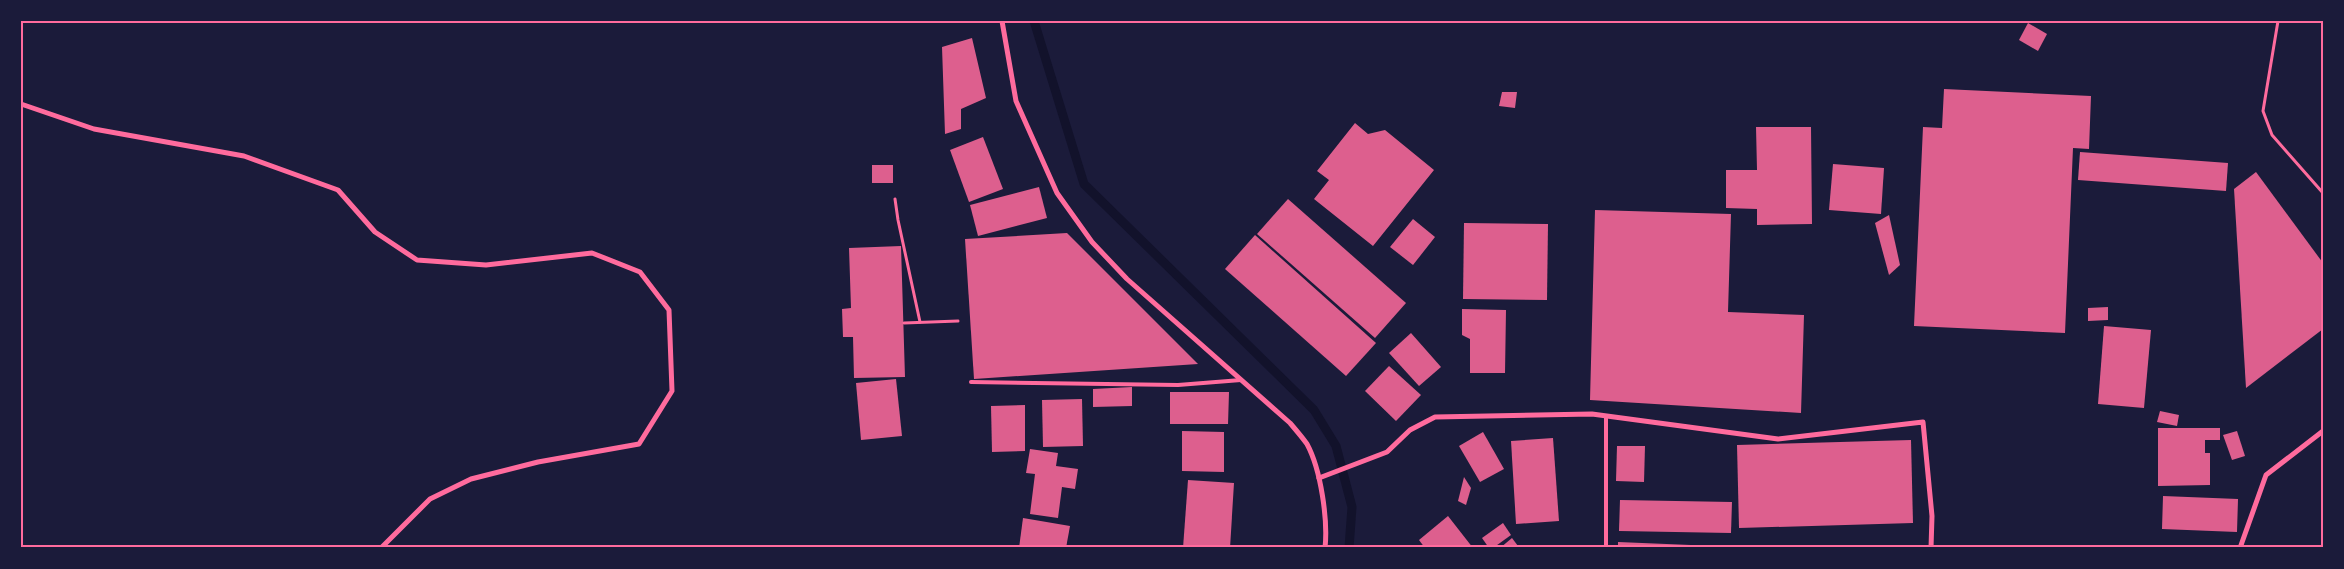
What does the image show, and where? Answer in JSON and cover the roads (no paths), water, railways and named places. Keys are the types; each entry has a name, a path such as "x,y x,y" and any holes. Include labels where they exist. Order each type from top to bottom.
{"street":[{"path":"1002,21 1016,101 1057,193 1092,242 1127,279 1290,422 1307,445 1319,478 1326,535 1325,548"},
{"path":"21,104 94,129 244,156 338,190 375,232 417,260 486,266 592,254 640,272 670,310 672,391 639,444 538,462 471,479 430,499 381,548"},
{"path":"1319,478 1387,452 1410,430 1435,418 1592,414 1778,439 1923,422 1932,516 1931,548"},
{"path":"2240,548 2266,475 2323,431"}],"lane":[{"path":"971,382 1178,385 1241,380"},
{"path":"1606,416 1606,548"}],"waterway":[{"path":"1034,21 1084,184 1314,410 1336,446 1352,507 1349,548"}]}
